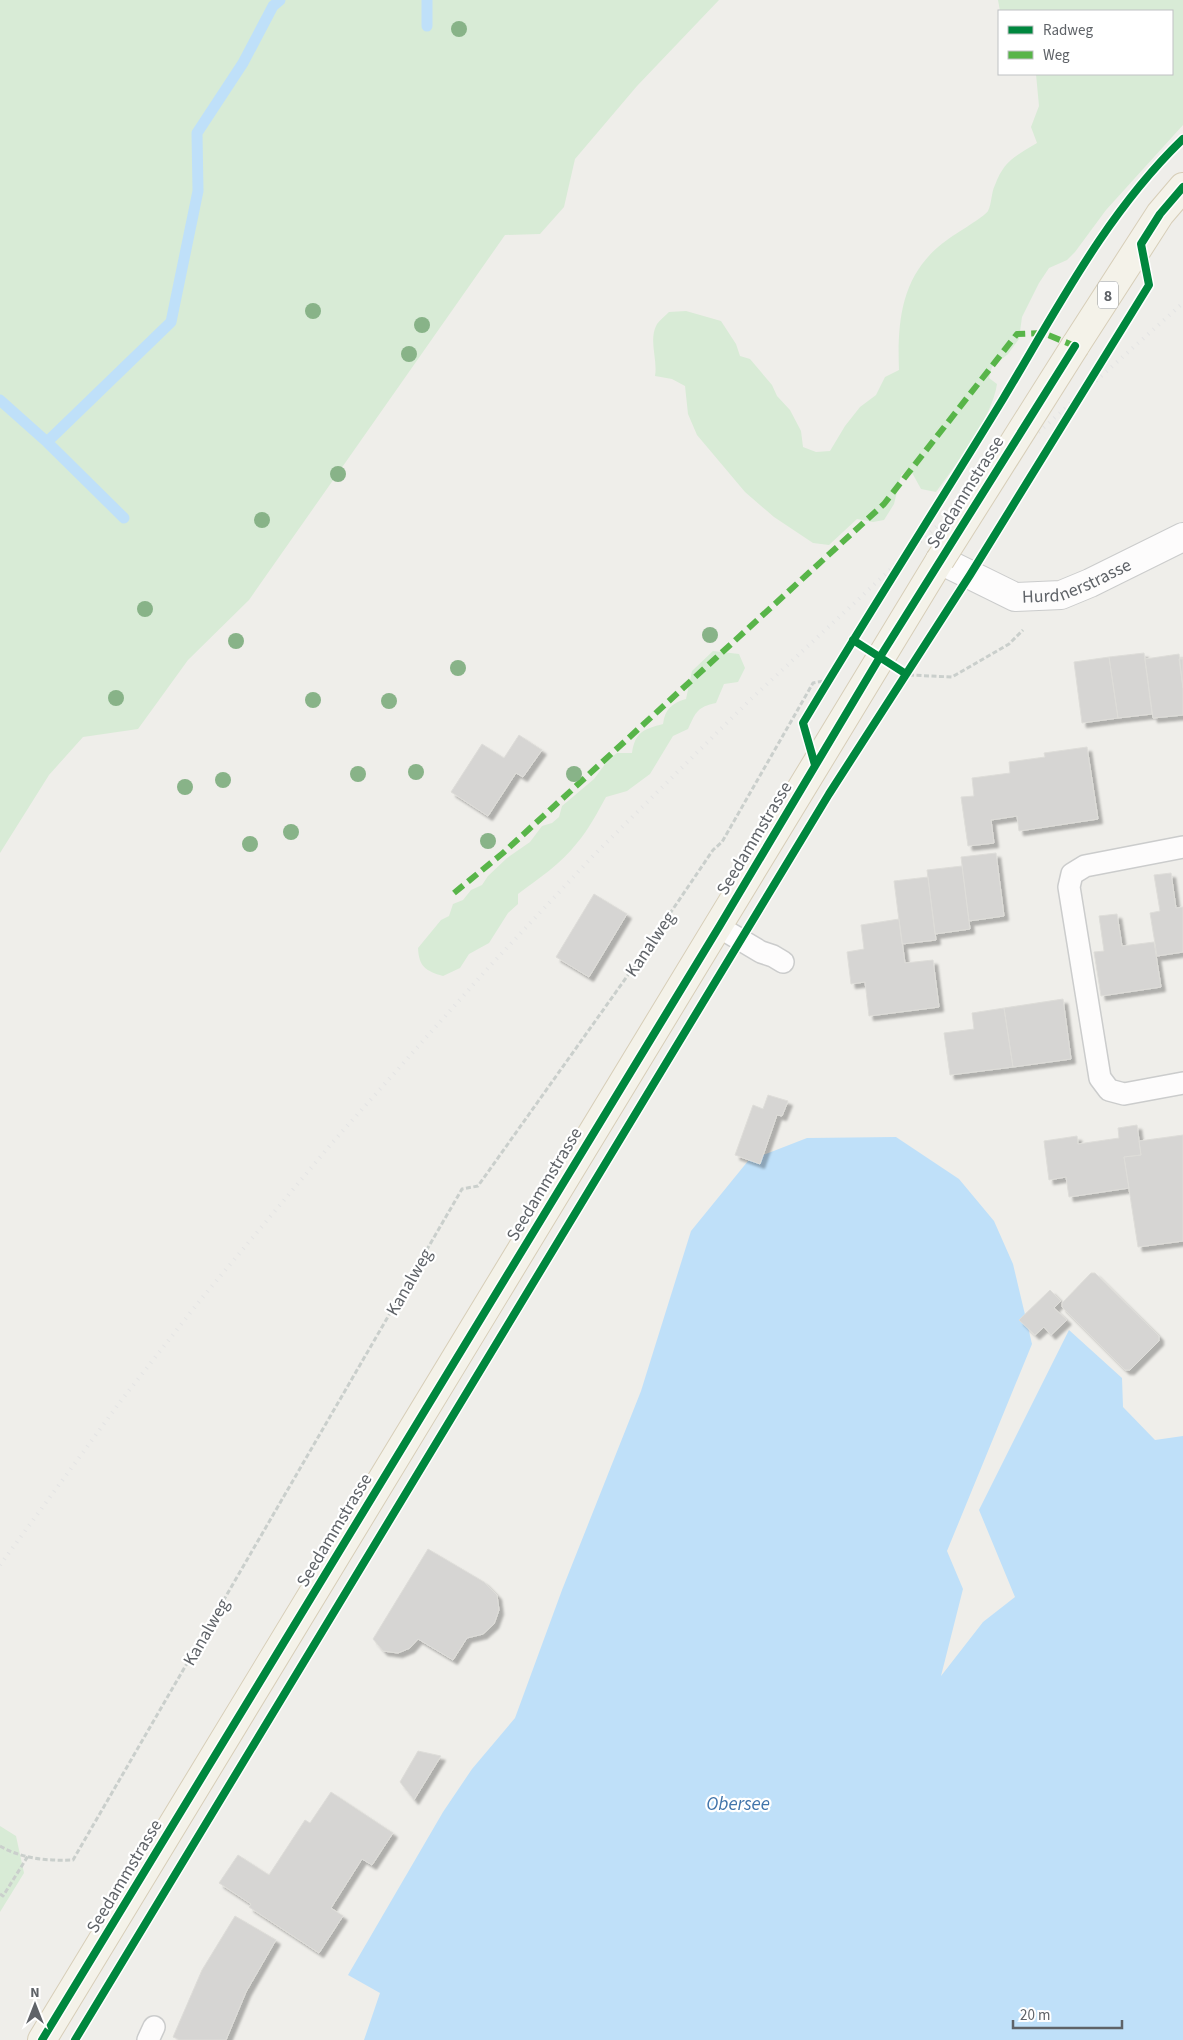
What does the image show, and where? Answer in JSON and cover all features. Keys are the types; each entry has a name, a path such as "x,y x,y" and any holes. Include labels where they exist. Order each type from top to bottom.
{"main road":[{"name":"Seedammstrasse","path":"42,2040 940,560 1160,214 1183,187"}],"street":[{"name":"Hurdnerstrasse","path":"940,560 1015,596 1061,595 1182,540"}],"lane":[{"path":"1183,847 1085,866 1072,874 1069,887 1100,1078 1109,1090 1124,1094 1183,1083"},
{"path":"719,927 761,952 783,962"}],"path":[{"path":"906,674 952,677 1009,644 1061,595"},
{"path":"901,682 912,666"},
{"path":"0,1894 3,1896 28,1856"}],"green space":[{"path":"0,0 719,0 637,86 575,159 564,207 540,234 505,235 249,600 188,660 138,729 83,737 49,775 0,853"},
{"path":"998,0 1183,0 1183,125 1106,210 1075,252 1067,260 1049,268 1039,283 1022,317 1019,339 1008,354 992,367 989,378 997,384 994,397 981,425 973,440 936,492 921,489 910,469 901,475 894,504 884,520 873,522 857,519 829,545 813,543 774,517 745,492 697,435 688,414 685,386 672,379 655,376 654,330 657,324 669,312 686,311 721,321 736,344 740,356 750,359 772,385 777,396 790,410 801,431 803,447 816,452 830,451 845,426 860,407 876,395 885,377 899,370 901,315 905,298 920,267 947,240 988,211 994,188 1002,170 1012,160 1037,143 1031,127 1039,106 1036,75 1173,75 1173,10 1000,10"},
{"path":"713,651 739,654 745,668 738,682 724,684 716,703 705,706 698,711 688,729 673,736 650,774 627,791 606,797 589,827 571,850 518,894 518,904 508,913 489,943 469,954 460,968 443,976 424,967 420,960 418,948 441,920 449,916 453,904 463,900 471,890 482,885 488,876 507,858 530,842 542,826 552,823 559,817 562,806 594,779 609,759 617,753 632,753 635,740 641,732 663,724 665,714 670,707 686,699 692,671"},
{"path":"0,1826 16,1836 24,1873 0,1912"}],"water":[{"name":"Obersee","path":"896,1137 959,1179 994,1221 1013,1264 1032,1344 947,1551 963,1589 941,1676 983,1622 1015,1597 979,1510 1069,1330 1122,1378 1123,1407 1155,1440 1183,1436 1183,2040 364,2040 380,1993 348,1975 443,1812 472,1769 515,1718 562,1590 641,1391 691,1231 748,1161 807,1138"}],"building":[{"path":"1144,653 1152,714 1118,718 1109,657"},
{"path":"1179,654 1183,688 1183,715 1153,718 1145,659"},
{"path":"1109,657 1118,718 1082,723 1074,662"},
{"path":"1179,659 1183,659 1183,688"},
{"path":"519,735 542,750 523,777 516,773 488,816 451,792 482,744 504,758"},
{"path":"1087,747 1098,819 1019,831 1017,816 991,820 994,843 968,846 961,797 974,796 972,778 1010,773 1009,762 1045,757 1044,753"},
{"path":"996,853 1004,916 969,921 961,857"},
{"path":"962,866 970,929 935,934 927,870"},
{"path":"1171,873 1176,908 1183,907 1183,952 1157,956 1150,913 1160,911 1154,875"},
{"path":"928,877 936,940 902,944 894,881"},
{"path":"594,894 627,914 589,977 556,957"},
{"path":"1117,914 1122,946 1154,942 1161,987 1101,996 1094,952 1104,951 1099,916"},
{"path":"899,919 905,963 933,960 939,1007 869,1016 865,982 851,984 847,952 864,949 861,925"},
{"path":"1063,999 1071,1059 1013,1067 1004,1008"},
{"path":"1004,1008 1013,1067 950,1075 944,1033 974,1029 972,1013"},
{"path":"768,1095 788,1101 782,1116 777,1115 760,1164 735,1155 753,1105 763,1109"},
{"path":"1137,1125 1141,1155 1124,1157 1129,1188 1069,1197 1066,1177 1049,1180 1044,1141 1077,1136 1078,1144 1119,1138 1118,1128"},
{"path":"1183,1135 1183,1241 1138,1247 1124,1157 1141,1155 1139,1141"},
{"path":"1091,1273 1095,1273 1159,1336 1159,1341 1130,1370 1125,1370 1062,1307 1062,1303"},
{"path":"1050,1290 1061,1301 1054,1308 1067,1320 1051,1335 1044,1327 1035,1335 1019,1320"},
{"path":"428,1549 484,1582 497,1595 499,1610 494,1624 483,1634 467,1638 453,1660 418,1639 410,1648 398,1653 383,1651 373,1639"},
{"path":"418,1751 441,1756 414,1800 400,1782"},
{"path":"331,1792 393,1833 372,1865 362,1859 331,1908 343,1916 319,1953 249,1907 251,1904 219,1883 238,1855 269,1875 305,1820 310,1823"},
{"path":"235,1916 276,1940 246,1992 226,2040 180,2040 173,2037 202,1970"}],"waterway":[{"path":"47,442 171,322 198,191 197,133 243,63 273,6 280,0"},
{"path":"427,0 427,26"},
{"path":"0,400 47,442 124,518"}],"railway":[{"path":"0,1565 120,1402 202,1298 332,1143 489,967 593,856 751,699 1022,447 1183,303"}],"marked path":[{"path":"454,893 503,853 884,504 1017,334 1043,333 1075,346"}],"cycle path":[{"path":"815,765 803,723 1085,263 1130,198 1183,139"},
{"path":"75,2040 829,794 970,575 1149,285 1141,244 1160,214 1183,187"},
{"path":"42,2040 719,927 880,657 1075,346"},
{"path":"853,640 906,674"}]}
